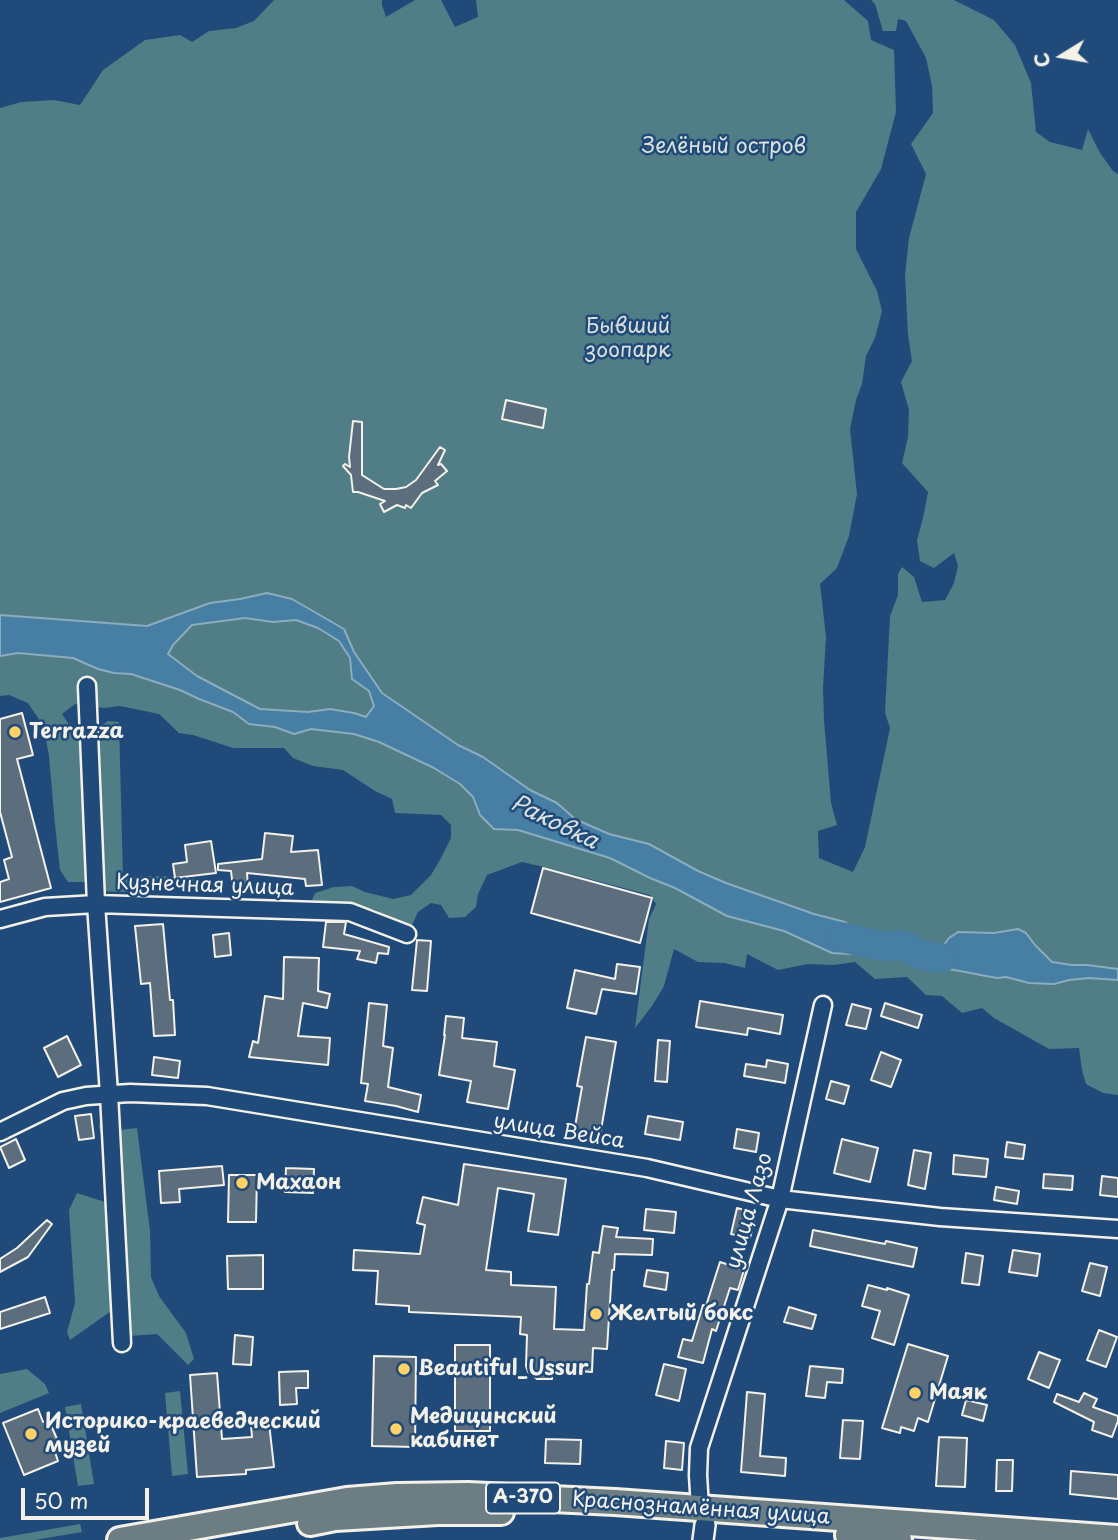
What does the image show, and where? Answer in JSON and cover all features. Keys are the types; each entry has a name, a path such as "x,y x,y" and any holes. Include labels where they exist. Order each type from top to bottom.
{"highway":[{"name":"Краснознамённая улица","path":"120,1540 346,1500 397,1496 703,1525 898,1534 1118,1538"},
{"name":"Краснознамённая улица","path":"217,1540 335,1518 471,1503"}],"street":[{"path":"87,686 96,904 122,1343"},
{"name":"Кузнечная улица","path":"0,919 45,907 96,904 350,912 407,934"},
{"name":"улица Лазо","path":"703,1525 698,1475 699,1448 780,1199 823,1005"},
{"name":"улица Вейса","path":"0,1132 63,1101 86,1096 130,1093 207,1096 647,1168 780,1199 940,1217 1118,1229"}],"green space":[{"name":"Зелёный остров","path":"274,0 382,0 386,17 415,0 441,0 455,27 478,17 476,0 844,0 868,21 871,40 894,50 896,112 881,169 856,212 856,249 877,291 882,311 875,338 866,356 850,429 857,494 849,536 837,568 820,584 826,637 824,720 831,803 837,825 818,831 819,858 853,872 865,847 890,728 885,713 890,616 898,595 898,574 902,567 914,577 922,602 945,600 954,583 958,566 954,553 934,568 920,561 917,540 928,492 902,463 908,437 909,410 901,382 912,361 905,275 909,238 926,174 911,144 933,113 932,86 926,58 906,21 898,19 896,31 883,31 875,4 871,0 954,0 994,20 1015,45 1031,83 1036,132 1050,142 1082,150 1088,129 1100,153 1118,174 1118,1095 1103,1093 1086,1084 1079,1048 1049,1049 994,1018 982,1008 962,1013 942,996 926,995 907,977 875,979 855,962 808,964 778,970 747,954 745,968 724,963 698,962 674,949 664,986 635,1028 649,919 656,904 650,895 522,862 487,875 478,894 476,907 465,917 449,918 441,905 431,903 418,912 412,925 392,921 376,910 312,900 315,893 334,887 352,886 393,899 411,895 431,875 441,858 451,838 451,825 441,815 395,813 392,799 343,770 313,766 293,758 284,748 233,748 179,733 159,714 120,706 104,708 75,704 62,714 72,729 86,737 108,721 119,722 123,877 193,878 203,886 124,892 89,891 89,882 68,882 60,870 45,735 28,703 9,695 0,696 0,108 21,102 54,100 80,105 103,70 145,40 180,35 192,42 209,31 236,28 254,21"},
{"path":"105,1117 119,1130 137,1128 150,1231 151,1277 159,1296 186,1333 194,1359 188,1365 157,1334 129,1336 114,1309 70,1340 67,1332 75,1303 69,1210 77,1193 105,1202 121,1188 107,1141 102,1137 99,1127 101,1118"},
{"path":"27,1369 45,1384 49,1393 0,1413 0,1374"},
{"path":"180,1391 188,1474 172,1476 165,1393"},
{"path":"81,1404 94,1484 78,1486 65,1407"},
{"path":"80,1524 82,1532 35,1540 0,1540 0,1538"}],"water":[{"path":"267,593 292,599 344,629 354,652 382,693 458,745 483,757 530,790 557,803 575,819 609,834 649,844 726,883 845,922 880,946 876,951 832,953 784,931 727,916 610,858 518,830 494,829 480,815 473,797 460,784 434,768 379,742 354,734 311,729 294,734 275,727 249,724 233,712 180,690 131,674 98,669 73,658 18,653 0,656 0,615 147,626 210,603","holes":["245,618 273,622 296,620 318,628 339,641 350,658 352,679 369,691 374,706 366,717 330,709 308,712 260,709 197,676 168,654 192,625"]},
{"path":"1018,929 1026,933 1052,962 1118,969 1118,980 1089,978 1054,984 1029,983 933,966 907,959 898,950 910,941 925,951 936,953 958,932 994,933"}],"building":[{"path":"506,400 546,409 543,428 502,419"},
{"path":"353,421 362,422 362,475 384,489 406,487 416,480 440,447 445,450 438,465 441,464 447,471 435,481 438,485 422,493 411,508 397,505 384,512 380,504 385,501 353,492 351,475 343,466 345,464 350,467"},
{"path":"22,713 33,755 17,759 51,888 0,902 0,882 9,879 4,860 12,857 0,812 0,719"},
{"path":"265,833 293,836 291,852 318,850 322,885 306,886 305,879 247,873 248,886 233,888 231,871 218,870 218,864 262,859"},
{"path":"211,841 216,873 175,878 173,864 187,862 185,845"},
{"path":"543,868 652,898 640,943 531,913"},
{"path":"326,922 346,922 344,934 389,947 388,954 378,953 376,963 357,959 360,951 323,947"},
{"path":"163,924 175,1035 154,1036 150,983 141,984 135,926"},
{"path":"229,933 231,955 215,957 213,935"},
{"path":"417,940 431,941 427,991 412,990"},
{"path":"284,957 319,958 318,991 330,994 327,1008 303,1003 298,1036 330,1038 328,1065 249,1057 253,1041 258,1043 265,996 283,999"},
{"path":"617,964 640,967 636,994 602,989 596,1014 567,1008 575,970 615,979"},
{"path":"700,1001 783,1015 780,1034 748,1028 747,1035 696,1027"},
{"path":"369,1003 387,1005 383,1046 393,1048 388,1087 421,1095 418,1112 365,1101 368,1084 361,1083"},
{"path":"885,1003 922,1015 918,1028 881,1016"},
{"path":"852,1004 871,1009 866,1029 846,1025"},
{"path":"446,1016 464,1018 462,1038 497,1042 494,1066 515,1070 508,1109 467,1102 471,1081 439,1075"},
{"path":"67,1036 81,1065 58,1077 44,1048"},
{"path":"586,1037 616,1042 599,1142 573,1138 582,1087 577,1086"},
{"path":"658,1040 670,1041 667,1082 655,1081"},
{"path":"881,1052 901,1060 891,1087 871,1080"},
{"path":"154,1057 180,1061 178,1078 152,1075"},
{"path":"767,1060 788,1064 785,1083 744,1076 746,1064 766,1067"},
{"path":"831,1081 849,1086 844,1104 826,1099"},
{"path":"91,1114 94,1138 79,1140 75,1116"},
{"path":"648,1116 683,1122 680,1140 645,1134"},
{"path":"737,1129 759,1133 756,1152 734,1148"},
{"path":"16,1139 25,1160 9,1168 0,1147"},
{"path":"842,1139 878,1148 870,1182 834,1173"},
{"path":"1007,1142 1025,1145 1023,1159 1005,1157"},
{"path":"914,1150 931,1153 925,1189 908,1185"},
{"path":"954,1155 988,1159 986,1177 953,1174"},
{"path":"464,1164 566,1179 558,1235 528,1231 534,1194 498,1188 486,1270 511,1272 511,1285 556,1287 554,1329 584,1330 587,1284 593,1252 599,1253 603,1226 618,1228 616,1237 653,1239 652,1255 615,1254 607,1349 593,1348 592,1372 552,1369 552,1379 537,1379 528,1372 526,1366 527,1335 520,1334 521,1317 409,1312 409,1306 376,1304 378,1271 353,1270 354,1250 420,1254 425,1225 417,1223 423,1197 458,1205"},
{"path":"222,1166 224,1185 179,1189 180,1202 161,1203 159,1171"},
{"path":"286,1168 314,1169 313,1193 285,1192"},
{"path":"1044,1174 1073,1176 1072,1190 1043,1188"},
{"path":"229,1175 257,1175 256,1222 228,1222"},
{"path":"1102,1176 1118,1178 1118,1197 1100,1195"},
{"path":"996,1187 1019,1191 1017,1204 994,1200"},
{"path":"737,1208 756,1213 750,1238 731,1234"},
{"path":"646,1209 676,1212 674,1233 644,1230"},
{"path":"47,1220 52,1224 28,1257 0,1272 0,1259 17,1248"},
{"path":"813,1230 917,1248 913,1267 810,1246"},
{"path":"1013,1250 1040,1254 1037,1276 1009,1272"},
{"path":"966,1253 983,1256 979,1285 962,1283"},
{"path":"263,1255 263,1289 228,1289 227,1256"},
{"path":"720,1262 744,1270 738,1290 730,1288 716,1331 712,1329 703,1363 678,1357 683,1339 692,1341"},
{"path":"1090,1263 1107,1267 1100,1296 1082,1291"},
{"path":"647,1270 668,1273 666,1290 644,1286"},
{"path":"868,1285 909,1295 894,1345 872,1338 880,1311 862,1306"},
{"path":"45,1297 50,1313 0,1329 0,1312"},
{"path":"789,1307 816,1315 812,1329 784,1322"},
{"path":"1099,1330 1117,1337 1106,1367 1087,1360"},
{"path":"235,1335 253,1337 251,1365 233,1364"},
{"name":"Маяк","path":"908,1344 948,1356 928,1422 918,1418 914,1431 901,1427 900,1433 882,1428"},
{"path":"455,1345 490,1345 490,1431 455,1431"},
{"path":"1039,1352 1060,1360 1049,1388 1028,1379"},
{"path":"374,1356 416,1357 415,1447 372,1446"},
{"path":"664,1364 686,1369 679,1401 656,1395"},
{"path":"810,1366 843,1369 842,1383 827,1382 825,1398 806,1396"},
{"path":"308,1371 308,1388 296,1388 297,1404 280,1405 279,1372"},
{"path":"217,1373 222,1439 252,1437 251,1425 269,1423 274,1467 246,1470 246,1474 197,1477 190,1375"},
{"path":"747,1392 765,1394 760,1456 786,1458 785,1476 741,1472"},
{"path":"1084,1393 1097,1399 1093,1407 1118,1416 1112,1437 1092,1430 1094,1422 1054,1402 1057,1394 1079,1402"},
{"path":"966,1400 987,1405 983,1421 962,1415"},
{"name":"Историко-краеведческий музей","path":"38,1409 43,1422 49,1420 59,1444 53,1446 58,1461 24,1475 3,1423"},
{"path":"843,1420 863,1421 860,1459 840,1458"},
{"path":"939,1437 967,1438 965,1487 936,1486"},
{"path":"546,1439 581,1440 580,1464 545,1463"},
{"path":"666,1441 684,1443 682,1470 664,1468"},
{"path":"997,1460 1013,1460 1012,1491 996,1491"},
{"path":"1071,1471 1118,1475 1118,1499 1070,1494"}],"waterway":[{"name":"Раковка","path":"841,937 880,946 903,945 921,955 941,958"}],"place":[{"name":"Terrazza","path":"15,732"},
{"name":"Махаон","path":"242,1183"},
{"name":"Желтый бокс","path":"596,1314"},
{"name":"Beautiful_Ussur","path":"404,1369"},
{"name":"Маяк","path":"915,1393"},
{"name":"Медицинский кабинет","path":"396,1429"},
{"name":"Историко-краеведческий музей","path":"31,1434"}],"park label":[{"name":"Бывший зоопарк","path":"628,339"}]}
